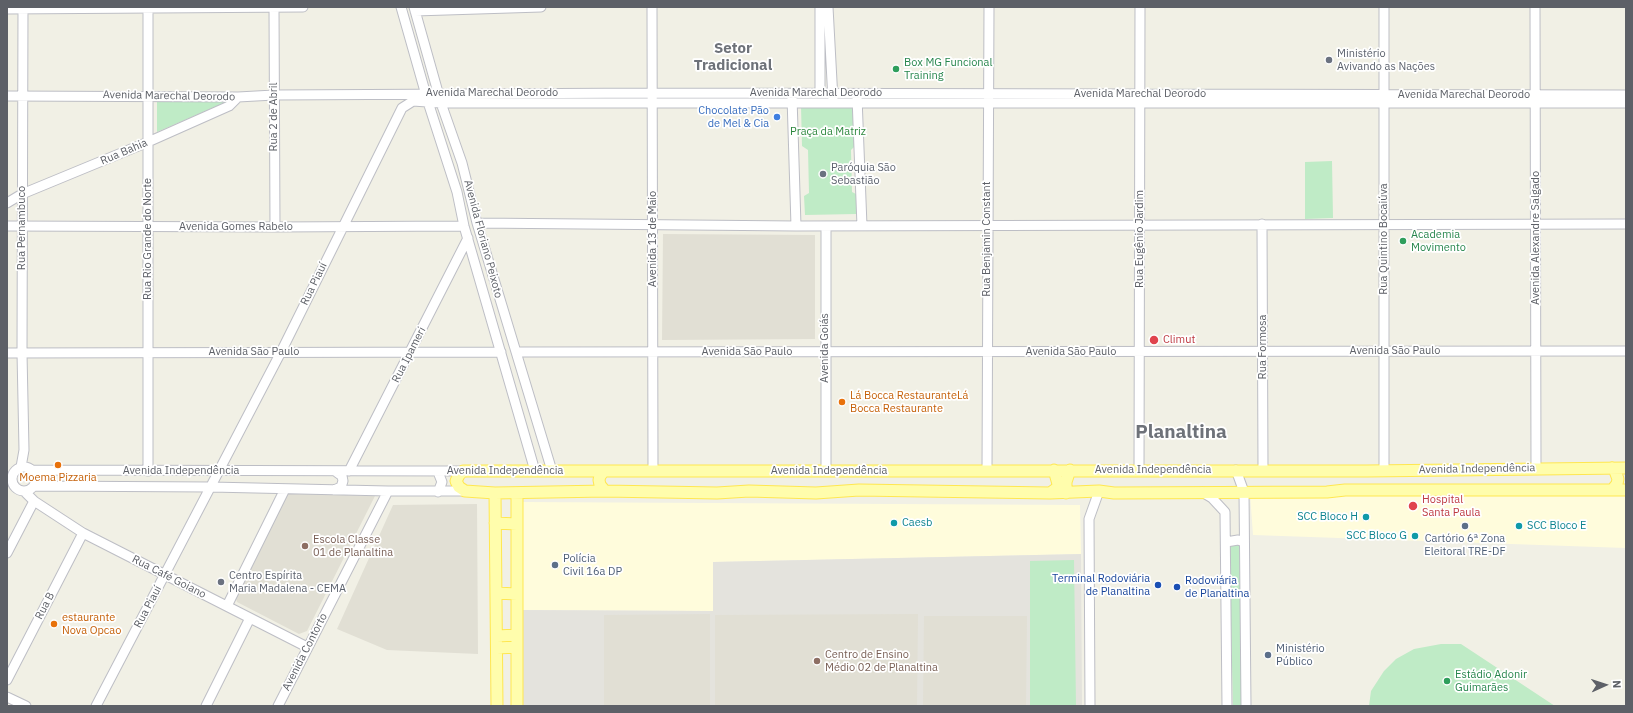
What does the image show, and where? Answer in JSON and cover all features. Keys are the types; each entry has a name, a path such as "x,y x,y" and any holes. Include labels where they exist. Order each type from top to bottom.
{"main road":[{"path":"1612,468 1618,479 1617,484 1612,490"},
{"name":"Avenida Independência","path":"463,471 1367,471 1626,468"},
{"path":"1050,493 1057,488 1058,484 1054,470"},
{"path":"1066,493 1066,482 1070,470"},
{"path":"463,471 456,481 459,487 465,491"},
{"path":"604,471 599,480 600,485 605,491"},
{"path":"747,471 753,476 754,481 753,486 749,490"},
{"path":"1345,490 1350,480 1346,471"},
{"path":"1359,490 1363,476 1367,471"},
{"path":"576,492 584,481 577,472"},
{"path":"770,491 770,481 775,472"},
{"name":"Avenida Independência","path":"465,491 495,493 605,491 717,493 749,490 810,494 859,490 1050,493 1099,491 1114,493 1327,492 1345,490 1626,490"},
{"path":"495,493 497,642 496,706"},
{"path":"517,493 517,706"},
{"path":"495,523 517,524"},
{"path":"496,593 517,594"},
{"path":"497,642 517,635"},
{"path":"497,642 517,648"}],"street":[{"name":"Rua 2 de Abril","path":"274,7 275,227"},
{"path":"7,9 303,7"},
{"name":"Avenida Floriano Peixoto","path":"401,7 427,98 457,192 464,226 535,471"},
{"path":"414,9 541,7"},
{"name":"Avenida 13 de Maio","path":"652,7 653,471"},
{"path":"820,7 820,94"},
{"path":"828,7 833,103"},
{"name":"Rua Benjamin Constant","path":"987,470 989,7"},
{"name":"Rua Eugênio Jardim","path":"1139,470 1140,7"},
{"name":"Rua Quintino Bocaiúva","path":"1384,7 1384,470"},
{"name":"Avenida Alexandre Salgado","path":"1535,7 1536,468"},
{"name":"Rua Pernambuco","path":"23,8 22,353 24,450 28,469"},
{"name":"Rua Rio Grande do Norte","path":"148,8 148,471"},
{"name":"Avenida Floriano Peixoto","path":"414,9 441,103 462,163 477,223 552,471"},
{"path":"792,93 796,226"},
{"name":"Avenida Marechal Deorodo","path":"7,96 238,97 274,95 427,98 441,103 792,93 857,93 988,99"},
{"path":"857,93 862,226"},
{"name":"Avenida Marechal Deorodo","path":"413,101 439,94 653,98 792,103 857,103 988,99 1536,99 1626,95"},
{"name":"Rua Bahia","path":"7,203 22,194 148,142 229,106 238,97"},
{"name":"Avenida Marechal Deorodo","path":"1536,99 1626,103"},
{"name":"Rua Piauí","path":"96,706 281,352 402,108 413,101"},
{"path":"449,167 458,170 462,163"},
{"path":"457,192 461,187 464,187 470,191"},
{"path":"477,223 653,226 1626,224"},
{"name":"Rua Formosa","path":"1262,224 1263,470"},
{"name":"Avenida Gomes Rabelo","path":"7,226 464,226"},
{"name":"Avenida Goiás","path":"826,226 826,471"},
{"name":"Rua Ipameri","path":"348,471 411,352 468,238"},
{"path":"482,287 487,292 491,292 496,287 496,283"},
{"path":"489,309 490,302 493,300 499,301 501,304"},
{"name":"Avenida São Paulo","path":"516,352 1626,351"},
{"name":"Avenida São Paulo","path":"7,353 501,352"},
{"path":"518,412 533,409"},
{"path":"7,487 21,491 34,486 36,481 35,475 28,469 16,469 10,473 13,486 21,491"},
{"name":"Avenida Independência","path":"28,469 148,471 463,471"},
{"path":"1236,470 1244,492 1246,706"},
{"path":"227,606 281,489 272,486 270,481 273,473 278,471"},
{"path":"333,490 341,487 343,481 342,476 335,471"},
{"path":"438,472 442,482 438,492"},
{"name":"Avenida Independência","path":"34,486 211,487 438,492 465,491"},
{"name":"Rua Café Goiano","path":"21,491 83,533 307,647"},
{"name":"Avenida Contorto","path":"278,706 388,491"},
{"path":"1090,706 1089,519 1099,491"},
{"path":"1202,492 1212,498 1226,512 1227,706"},
{"path":"7,553 34,501"},
{"name":"Rua B","path":"7,680 83,533"},
{"path":"1226,542 1238,540 1244,542"},
{"path":"206,706 250,618"},
{"path":"7,696 26,706"}],"shaded area":[{"path":"663,234 815,235 815,339 662,340"},
{"name":"Escola Classe 01 de Planaltina","path":"287,493 375,496 307,631 299,634 237,602 235,596"},
{"path":"1250,494 1626,494 1626,548 1253,535"},
{"path":"522,502 1080,505 1081,554 713,562 713,611 522,610"},
{"path":"477,504 478,654 387,650 337,629 393,505"},
{"path":"1081,554 1082,706 523,706 522,610 713,611 713,562"},
{"path":"710,614 710,706 604,706 604,615"},
{"name":"Centro de Ensino Médio 02 de Planaltina","path":"918,614 917,706 715,706 715,615"},
{"path":"924,616 1027,616 1026,706 923,706"}],"green space":[{"path":"157,98 227,98 226,102 157,132"},
{"name":"Praça da Matriz","path":"801,106 854,106 855,146 851,150 852,192 856,194 856,214 805,215 804,196 809,193 808,150 802,146"},
{"path":"1332,161 1333,218 1305,219 1305,162"},
{"path":"1229,545 1241,545 1243,706 1233,706"},
{"path":"1074,560 1076,706 1030,706 1030,561"},
{"name":"Estádio Adonir Guimarães","path":"1441,644 1461,644 1555,706 1369,706 1371,691 1384,671 1396,659 1414,649"}],"place":[{"name":"Ministério Avivando as Nações","path":"1329,60"},
{"name":"Box MG Funcional Training","path":"896,69"},
{"name":"Chocolate Pão de Mel & Cia","path":"777,117"},
{"name":"Paróquia São Sebastião","path":"823,174"},
{"name":"Academia Movimento","path":"1403,241"},
{"name":"Climut","path":"1154,340"},
{"name":"Lá Bocca RestauranteLá Bocca Restaurante","path":"842,402"},
{"name":"Moema Pizzaria","path":"58,465"},
{"name":"Hospital Santa Paula","path":"1413,506"},
{"name":"SCC Bloco H","path":"1366,517"},
{"name":"Caesb","path":"894,523"},
{"name":"Cartório 6ª Zona Eleitoral TRE-DF","path":"1465,526"},
{"name":"SCC Bloco E","path":"1519,526"},
{"name":"SCC Bloco G","path":"1415,536"},
{"name":"Escola Classe 01 de Planaltina","path":"305,546"},
{"name":"Polícia Civil 16a DP","path":"555,565"},
{"name":"Centro Espírita Maria Madalena - CEMA","path":"221,582"},
{"name":"Terminal Rodoviária de Planaltina","path":"1158,585"},
{"name":"Rodoviária de Planaltina","path":"1177,587"},
{"name":"estaurante Nova Opcao","path":"54,624"},
{"name":"Ministério Público","path":"1268,655"},
{"name":"Centro de Ensino Médio 02 de Planaltina","path":"817,661"},
{"name":"Estádio Adonir Guimarães","path":"1447,681"}],"district":[{"name":"Setor Tradicional","path":"733,58"},
{"name":"Planaltina","path":"1181,433"}]}
